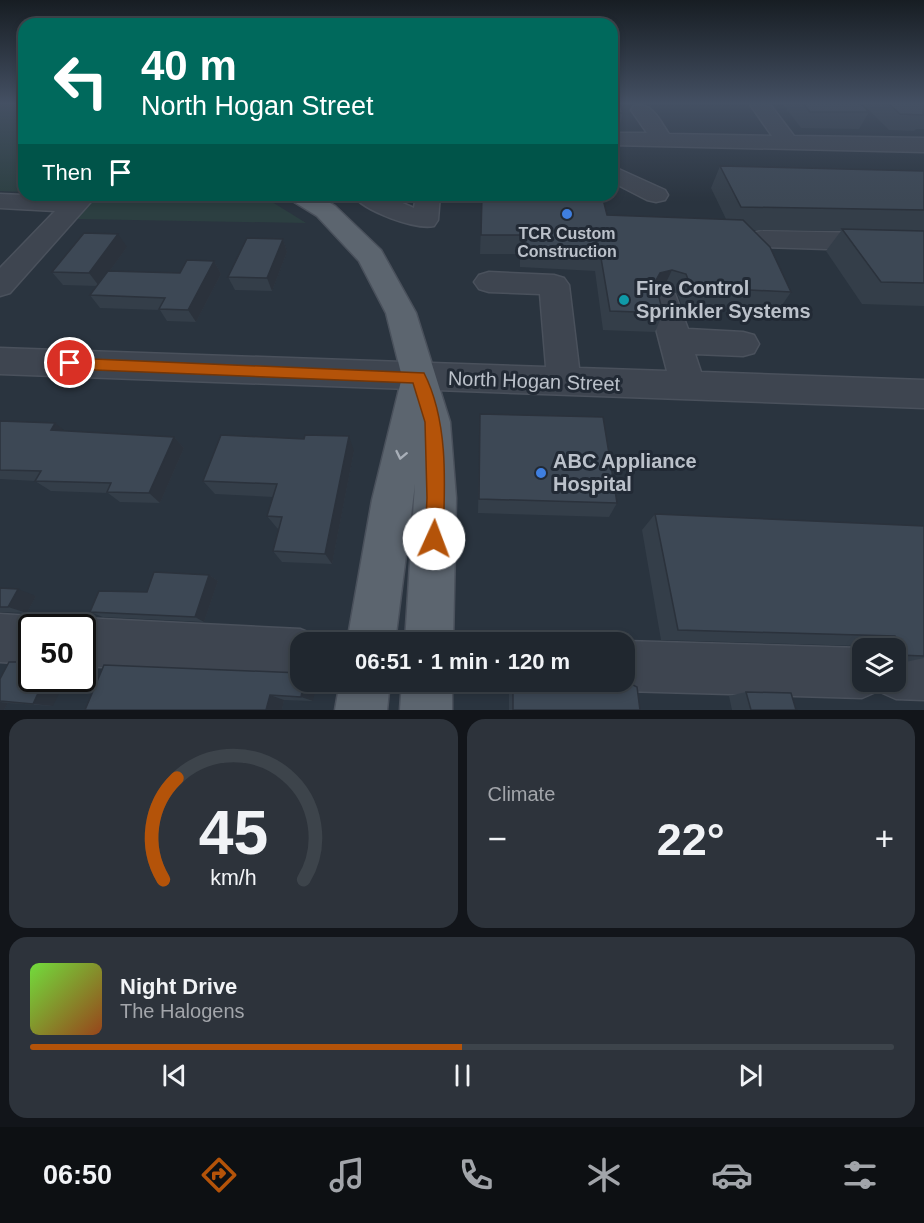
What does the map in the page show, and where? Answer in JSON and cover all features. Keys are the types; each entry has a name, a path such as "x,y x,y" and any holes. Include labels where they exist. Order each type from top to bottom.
{"main road":[{"path":"310,201 326,211 371,256 401,313 432,422 436,498 429,632"},
{"path":"372,632 392,500 419,377"},
{"path":"361,710 363,692"},
{"path":"426,710 427,692"}],"street":[{"path":"660,136 663,140"},
{"path":"783,136 787,142"},
{"path":"880,136 888,144"},
{"path":"618,139 924,145"},
{"path":"618,176 656,195"},
{"path":"0,201 18,201"},
{"path":"0,286 79,201"},
{"path":"377,201 397,211 424,219 427,201"},
{"path":"762,239 924,243"},
{"path":"489,282 554,285 564,382"},
{"path":"664,302 688,386"},
{"path":"675,341 743,344"},
{"name":"North Hogan Street","path":"0,361 924,394"},
{"path":"0,638 18,639"},
{"path":"96,643 290,652"},
{"path":"635,666 852,673"},
{"path":"906,674 924,675"}],"shaded area":[{"path":"0,136 18,136 18,192 0,191"},
{"path":"93,201 271,201 306,223 77,219"}],"building":[{"path":"720,166 924,171 924,210 741,207"},
{"path":"482,201 604,201 607,215 743,220 770,247 791,292 691,287 686,274 672,270 660,273 655,282 663,313 610,311 600,252 523,248 523,235 481,235"},
{"path":"842,229 924,231 924,283 881,282"},
{"path":"84,233 118,234 89,273 52,272"},
{"path":"247,238 283,239 267,278 228,277"},
{"path":"187,260 214,261 188,310 159,309 165,298 90,295 108,271 180,273"},
{"name":"ABC Appliance Hospital","path":"480,414 603,417 617,503 479,499"},
{"path":"0,421 55,423 51,430 174,437 149,493 107,492 111,483 35,481 41,471 0,470"},
{"path":"221,435 304,439 305,435 349,436 325,554 273,551 282,517 267,516 277,484 203,481"},
{"path":"655,514 924,526 924,656 906,655 906,638 895,636 678,630"},
{"path":"154,572 209,575 195,617 90,612 99,591 147,592"},
{"path":"0,588 18,589 8,607 0,607"},
{"path":"9,662 18,662 18,692 39,692 33,704 0,701 0,679"},
{"path":"104,665 290,673 290,692 302,692 301,697 270,695 266,710 85,710 93,692 96,692 96,684"},
{"path":"635,686 640,710 513,710 513,692 635,692"},
{"path":"746,692 791,693 796,710 751,710"}],"place":[{"name":"TCR Custom Construction","path":"567,214"},
{"name":"Fire Control Sprinkler Systems","path":"624,300"},
{"name":"ABC Appliance Hospital","path":"541,473"}],"route":[{"path":"70,363 419,377 432,422 436,498 434,539"}]}
